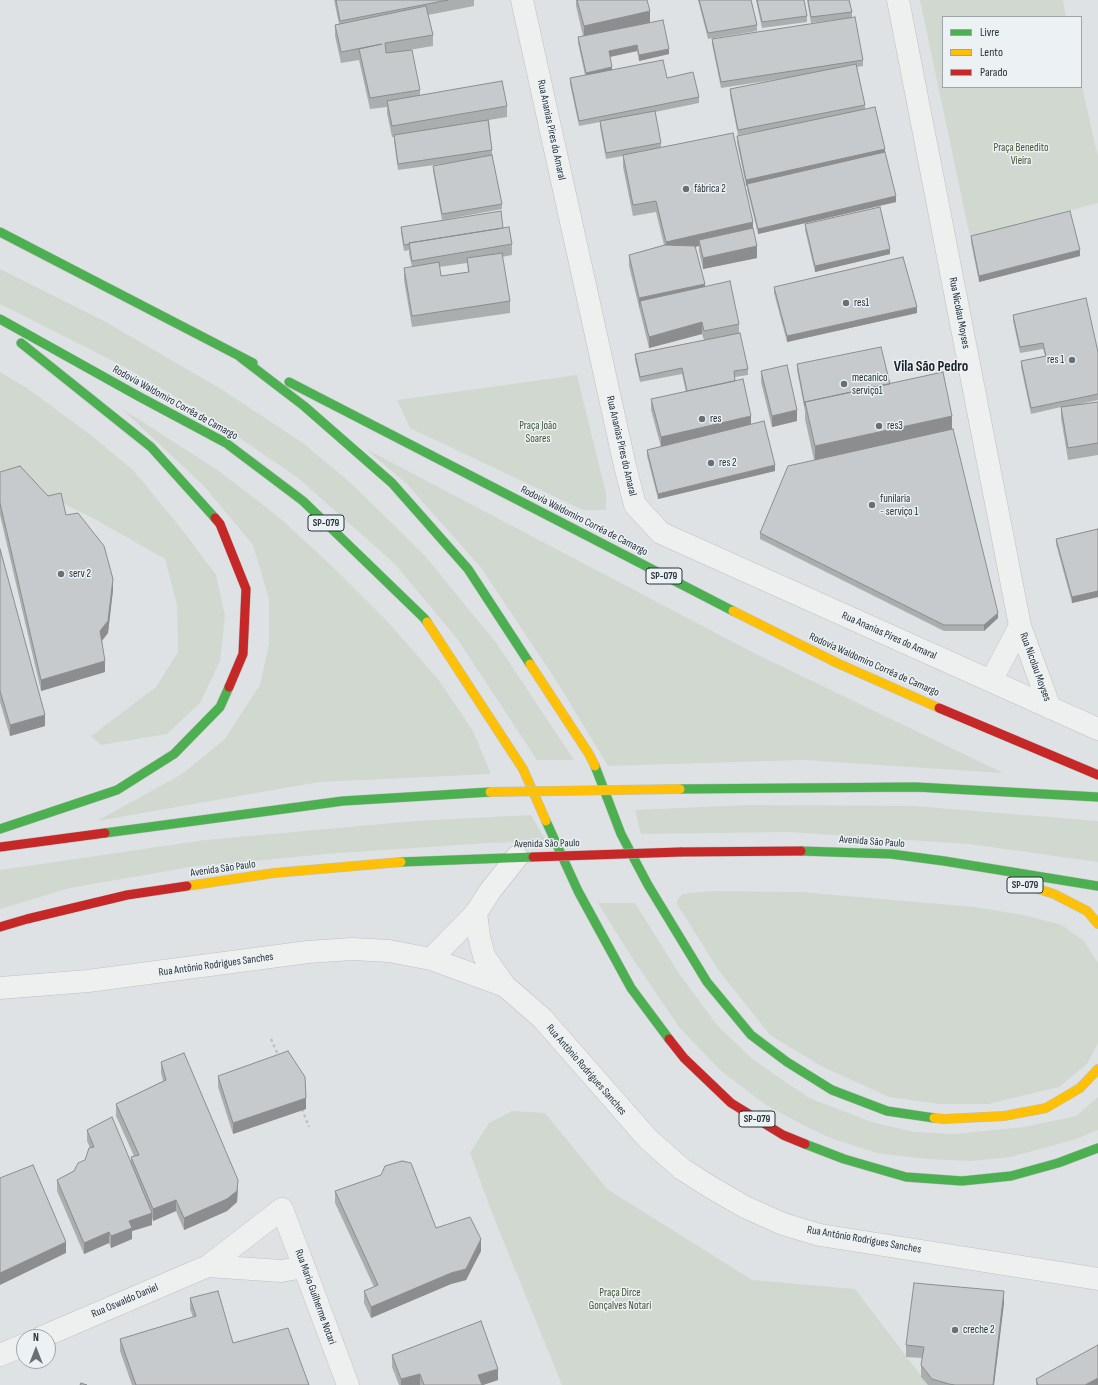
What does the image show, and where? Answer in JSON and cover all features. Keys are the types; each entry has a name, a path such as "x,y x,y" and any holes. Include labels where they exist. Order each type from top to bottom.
{"main road":[{"name":"Rodovia Waldomiro Corrêa de Camargo","path":"0,232 730,610 837,663 962,718 1098,775"},
{"name":"Rodovia Waldomiro Corrêa de Camargo","path":"0,319 226,443 302,501 424,618 523,769 578,891 631,988 659,1027 684,1058 732,1103 783,1135 844,1159 906,1177 962,1181 1011,1176 1058,1163 1098,1148"},
{"path":"0,326 151,447 220,524 246,589 243,654 226,694 220,707 174,754 117,790 0,829"},
{"name":"Rodovia Waldomiro Corrêa de Camargo","path":"240,356 304,406 392,483 468,569 589,754 598,772 621,834 648,885 707,982 750,1035 787,1062 832,1090 887,1110 944,1119 1004,1116 1046,1108 1080,1088 1098,1069"},
{"path":"0,846 344,801 490,792 916,787 1098,796"},
{"name":"Avenida São Paulo","path":"0,927 127,895 274,874 390,862 680,852 815,851 891,854 1098,886"},
{"name":"SP-079","path":"944,861 1054,894 1087,910 1098,924"}],"street":[{"name":"Rua Ananias Pires do Amaral","path":"522,0 625,466 635,505 661,533 1098,729"},
{"name":"Rua Nicolau Moyses","path":"898,0 1020,626 1050,708"},
{"name":"Rua Nicolau Moyses","path":"991,681 1020,626"},
{"path":"431,959 476,913 490,891 525,857"},
{"name":"Rua Antônio Rodrigues Sanches","path":"476,913 479,936 484,956 504,986 542,1018 648,1139 682,1169 745,1207 783,1224 820,1235 1098,1279"},
{"name":"Rua Antônio Rodrigues Sanches","path":"0,988 88,981 308,952 352,949 389,951 431,959 504,986"},
{"name":"Rua Oswaldo Daniel","path":"56,1331 208,1266 282,1210"},
{"name":"Rua Mario Guilherme Notari","path":"282,1210 348,1385"},
{"name":"Rua Oswaldo Daniel","path":"208,1266 281,1271 304,1267"},
{"path":"0,1355 16,1348"}],"path":[{"path":"271,1039 280,1060"},
{"path":"301,1107 309,1127"}],"green space":[{"name":"Praça Benedito Vieira","path":"920,0 1063,0 1066,16 942,16 942,88 1082,88 1082,86 1098,157 1098,203 970,237"},
{"path":"0,269 104,321 221,389 303,443 353,485 425,556 497,644 574,760 537,760 458,640 395,564 298,478 205,414 119,364 0,304"},
{"path":"0,372 27,388 92,436 134,471 180,527 216,575 225,616 220,661 200,703 167,734 101,745 91,736 156,687 178,652 177,605 165,559 91,517 0,473"},
{"name":"Praça João Soares","path":"577,375 606,494 606,510 583,510 410,428 397,400"},
{"path":"121,408 219,471 281,519 336,570 387,621 438,679 473,731 491,774 319,782 97,821 182,774 224,740 260,685 269,644 269,599 253,545 204,486"},
{"path":"366,449 754,653 1003,773 803,760 608,766 559,685 482,569 408,485"},
{"path":"748,805 914,806 1098,821 1098,862 969,844 789,832 641,834 635,810"},
{"path":"531,815 546,841 488,843 326,854 190,867 70,888 0,909 0,870 205,840 415,821"},
{"path":"712,891 801,892 975,907 1023,915 1062,925 1084,941 1098,963 1098,1043 1087,1064 1059,1087 988,1104 940,1104 889,1097 821,1066 770,1035 719,971 677,904 678,899 682,894"},
{"path":"598,903 635,903 680,975 717,1025 751,1058 809,1098 872,1122 914,1132 955,1134 1024,1127 1076,1116 1098,1097 1098,1130 1076,1139 1011,1157 972,1161 926,1159 877,1153 833,1139 766,1105 720,1070 679,1027 629,953"},
{"name":"Praça Dirce Gonçalves Notari","path":"512,1111 545,1113 607,1189 752,1280 855,1289 928,1385 562,1385 490,1208 470,1153 489,1123"}],"building":[{"path":"336,0 448,0 340,21"},
{"path":"577,0 647,0 650,11 584,26"},
{"path":"699,0 751,0 757,25 708,33"},
{"path":"757,0 804,0 807,16 762,22"},
{"path":"808,0 849,0 852,12 811,17"},
{"path":"426,6 433,35 385,43 386,53 412,50 420,90 370,98 359,49 382,44 341,52 335,25"},
{"path":"855,17 863,60 721,82 712,39"},
{"path":"663,20 669,49 639,55 637,45 609,51 612,67 586,73 578,37"},
{"path":"663,60 667,78 693,72 699,97 579,121 570,78"},
{"path":"856,64 865,105 738,130 730,89"},
{"path":"502,81 507,106 392,126 387,101"},
{"path":"875,107 885,149 746,180 737,136"},
{"path":"655,111 661,143 606,153 600,121"},
{"path":"488,120 492,150 398,164 394,135"},
{"name":"fábrica 2","path":"733,133 753,222 666,242 656,201 633,205 623,155"},
{"path":"885,152 896,196 758,229 747,184"},
{"path":"492,155 502,204 442,214 433,166"},
{"name":"res1","path":"880,207 890,249 815,266 805,224"},
{"path":"501,211 503,228 404,245 401,227"},
{"path":"1070,211 1080,250 979,276 971,236"},
{"path":"509,227 512,244 412,261 409,243"},
{"path":"753,228 757,246 703,258 699,240"},
{"path":"665,245 695,246 705,284 639,298 629,255"},
{"path":"502,253 510,301 412,316 404,268 439,262 441,276 469,272 467,258"},
{"name":"res1","path":"903,257 917,307 787,336 774,287"},
{"path":"730,281 739,324 704,331 702,322 649,337 640,301"},
{"name":"res 1","path":"1086,298 1098,352 1098,394 1031,408 1021,361 1046,356 1043,343 1020,347 1013,315"},
{"path":"740,333 748,369 734,371 735,381 687,391 682,368 640,377 635,354"},
{"name":"mecanico serviço1","path":"881,347 890,384 805,402 805,406 797,364"},
{"path":"787,365 797,410 772,416 761,371"},
{"name":"res3","path":"943,372 952,416 815,446 805,402"},
{"name":"res","path":"743,379 751,416 661,437 651,399"},
{"path":"1098,402 1098,443 1068,448 1061,407"},
{"name":"res 2","path":"764,421 775,465 658,494 647,450"},
{"name":"funilaria - serviço 1","path":"953,429 998,613 984,625 944,625 760,533 788,466"},
{"name":"serv 2","path":"20,466 48,496 61,493 66,515 78,513 104,546 113,579 108,621 100,631 105,661 41,680 0,503 0,472"},
{"path":"1098,529 1098,591 1072,597 1056,539"},
{"path":"0,549 45,715 10,725 0,691"},
{"path":"288,1051 305,1077 306,1098 233,1123 218,1076"},
{"path":"184,1053 238,1180 237,1191 227,1199 184,1218 176,1200 153,1209 131,1157 139,1155 116,1104 166,1080 161,1062"},
{"path":"112,1117 152,1213 129,1221 132,1228 111,1236 109,1232 84,1243 57,1180 74,1171 78,1163 85,1160 89,1148 94,1147 87,1130"},
{"path":"402,1161 411,1163 436,1228 470,1217 481,1239 466,1269 451,1273 371,1307 364,1291 378,1285 335,1191 381,1175 385,1166"},
{"path":"33,1165 66,1242 0,1273 0,1178"},
{"name":"creche 2","path":"914,1283 1004,1291 993,1385 949,1384 932,1379 921,1365 924,1347 906,1345"},
{"path":"218,1291 233,1343 288,1328 309,1385 136,1385 120,1339 196,1316 190,1298"},
{"path":"481,1321 498,1369 478,1375 482,1385 424,1385 420,1374 401,1379 392,1355"},
{"path":"1098,1345 1098,1378 1085,1385 1038,1385 1036,1379"}],"traffic: fast":[{"path":"0,232 253,363"},
{"path":"0,319 226,443 303,501 427,622"},
{"path":"21,343 151,447 215,518"},
{"path":"240,357 304,406 392,483 468,569 530,664"},
{"path":"289,382 733,611"},
{"path":"0,829 117,790 174,754 220,707 229,687"},
{"path":"595,766 621,834 648,885 707,982 751,1035 787,1062 832,1090 887,1111 934,1118"},
{"path":"680,789 916,787 1098,797"},
{"path":"105,833 343,801 490,792"},
{"path":"546,821 578,891 631,988 669,1039"},
{"path":"801,851 891,854 1098,886"},
{"path":"401,862 533,857"},
{"path":"805,1144 844,1159 906,1177 962,1181 1011,1176 1058,1163 1098,1148"}],"traffic: slow":[{"path":"733,611 837,663 939,708"},
{"path":"427,622 523,769 546,821"},
{"path":"530,664 589,754 595,766"},
{"path":"490,792 680,789"},
{"path":"187,886 274,873 401,862"},
{"path":"1026,885 1054,894 1087,911 1098,924"},
{"path":"934,1118 944,1119 1004,1116 1046,1108 1080,1088 1098,1069"}],"traffic: jam":[{"path":"215,518 220,524 246,589 243,654 229,687"},
{"path":"939,708 1098,775"},
{"path":"0,847 105,833"},
{"path":"680,852 801,851"},
{"path":"533,857 680,852"},
{"path":"0,927 127,895 187,886"},
{"path":"669,1039 684,1058 731,1103 783,1135 805,1144"}],"place":[{"name":"fábrica 2","path":"686,189"},
{"name":"res1","path":"846,303"},
{"name":"res 1","path":"1072,360"},
{"name":"mecanico serviço1","path":"844,384"},
{"name":"res","path":"702,419"},
{"name":"res3","path":"879,426"},
{"name":"res 2","path":"711,463"},
{"name":"funilaria - serviço 1","path":"872,505"},
{"name":"serv 2","path":"61,574"},
{"name":"creche 2","path":"955,1330"}],"district":[{"name":"Vila São Pedro","path":"931,367"}]}
